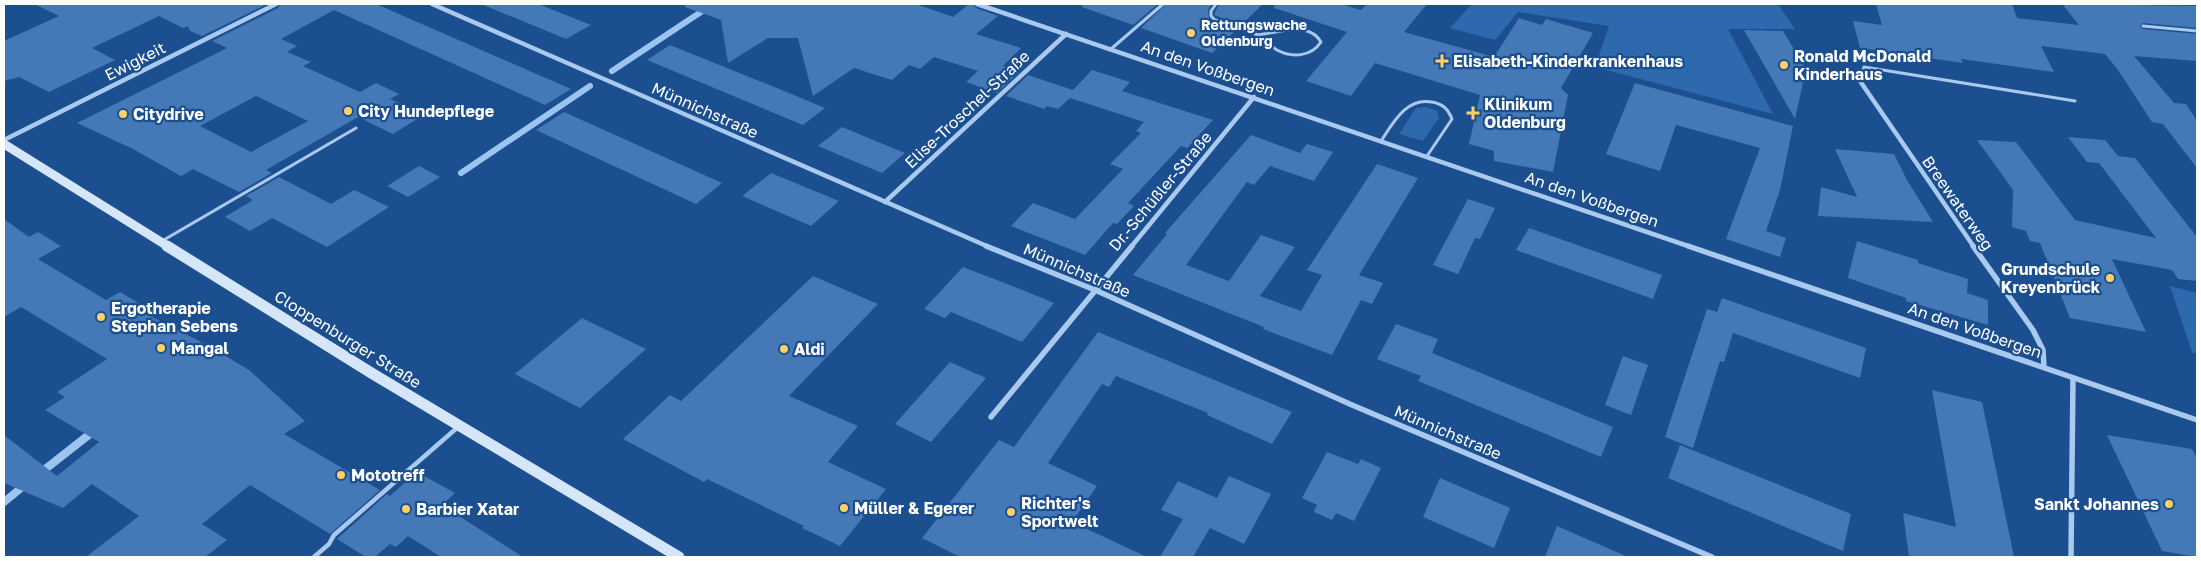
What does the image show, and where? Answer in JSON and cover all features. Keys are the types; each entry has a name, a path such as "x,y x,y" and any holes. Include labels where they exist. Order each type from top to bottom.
{"main road":[{"name":"Cloppenburger Straße","path":"4,142 459,426 679,557"}],"street":[{"name":"Ewigkeit","path":"4,142 276,4"},
{"name":"Münnichstraße","path":"432,4 885,202 1095,290 1352,405 1712,557"},
{"name":"An den Voßbergen","path":"977,4 1428,156 2197,420"},
{"name":"Elise-Troschel-Straße","path":"885,202 1066,34"},
{"name":"Breewaterweg","path":"1860,80 1958,225 2033,330 2043,350 2044,367"},
{"name":"Dr.-Schüßler-Straße","path":"991,417 1254,97"},
{"path":"2071,557 2073,378"}],"lane":[{"path":"1111,49 1163,4"},
{"path":"1216,4 1210,16 1215,20 1258,35 1276,50 1291,54 1314,52 1321,42 1316,34 1302,29 1284,29 1258,35"},
{"path":"2143,26 2197,31"},
{"path":"1860,80 1864,67 2075,101"},
{"path":"1381,141 1407,105 1418,101 1431,101 1444,105 1450,110 1452,119 1428,156"},
{"path":"162,241 356,128"},
{"path":"314,557 329,544 334,535 459,426"}],"shaded area":[{"path":"1472,4 1778,4 1795,29 1728,29 1773,114 1595,67 1609,26 1518,12 1495,40 1450,28"},
{"path":"1426,107 1437,111 1439,118 1423,141 1399,134 1416,108"},
{"path":"2170,286 2197,293 2197,354 2192,352"}],"building":[{"path":"34,4 267,4 202,36 190,31 188,26 183,28 159,16 92,48 115,60 49,92 19,77 4,81 4,41 59,16"},
{"path":"280,4 376,4 571,89 545,105 334,10 281,39 297,46 287,52 311,62 303,66 360,92 376,83 399,94 390,99 425,114 393,134 358,117 266,170 272,173 239,192 193,169 181,176 133,149 77,123 227,48 212,41 278,8","holes":["256,96 308,121 251,152 200,126"]},
{"path":"481,4 538,4 591,25 566,39"},
{"path":"685,4 916,4 953,17 969,4 973,4 976,8 998,16 976,34 1021,48 1003,66 1019,72 997,93 966,82 978,71 934,57 920,69 909,65 892,80 854,68 813,96 798,38 768,38 728,63 721,20 685,7"},
{"path":"1082,4 1158,4 1133,25 1082,7"},
{"path":"1166,4 1212,4 1208,10 1209,18 1214,23 1235,31 1212,53 1141,28"},
{"path":"1219,4 1263,4 1241,25 1214,15"},
{"path":"1275,4 1341,4 1361,10 1367,4 1427,4 1404,32 1494,57 1519,18 1542,25 1546,19 1593,33 1561,88 1568,95 1553,172 1494,161 1494,151 1469,144 1480,95 1375,63 1351,96 1306,81 1347,32 1274,8"},
{"path":"1876,4 2012,4 2017,18 2079,25 2062,4 2197,6 2197,28 2143,23 2140,26 2143,29 2197,34 2197,61 2134,56 2174,103 2186,104 2197,121 2197,168 2163,124 2152,122 2118,70 2105,54 2041,46 2054,72 1961,59 1963,63 1860,48 1853,21 1882,25"},
{"name":"Ronald McDonald Kinderhaus","path":"1744,30 1783,31 1806,69 1795,119"},
{"path":"670,45 825,108 803,125 647,60"},
{"path":"1092,70 1130,82 1122,91 1213,120 1187,148 1181,146 1128,203 1134,206 1117,224 1113,223 1085,255 1011,226 1033,203 1075,219 1123,169 1110,164 1141,133 1136,131 1144,122 1070,98 1058,109 1047,106 1044,109 1006,96 1028,75 1073,90"},
{"path":"1635,83 1793,126 1780,190 1766,231 1786,238 1780,257 1726,239 1760,148 1676,125 1660,171 1606,154"},
{"path":"564,112 722,183 696,204 536,130"},
{"path":"842,127 905,153 882,173 818,146"},
{"path":"1251,135 1300,153 1307,144 1333,152 1314,181 1270,166 1254,185 1247,182 1186,265 1229,281 1261,235 1295,247 1260,296 1301,311 1322,275 1307,270 1377,164 1418,178 1359,275 1383,283 1372,304 1361,300 1332,355 1263,329 1264,327 1133,275 1167,234 1165,233"},
{"path":"2068,137 2105,140 2118,156 2135,158 2197,237 2197,281 2178,279 2172,270 2112,259 2146,332 2070,318 2040,243 2030,241 2026,231 2012,227 2013,190 1977,140 2016,142 2075,220 2156,238 2099,163 2087,162"},
{"path":"1835,149 1894,154 1907,180 1933,222 1818,216 1821,187 1857,197"},
{"path":"419,166 440,177 408,197 387,186"},
{"path":"771,173 839,201 811,226 742,196"},
{"path":"279,177 331,204 354,190 389,207 327,247 272,218 250,231 225,217 253,200 246,196"},
{"path":"1468,199 1495,208 1480,239 1475,238 1458,274 1433,265"},
{"path":"4,219 29,237 38,232 61,246 38,259 106,300 120,292 142,305 137,309 207,345 249,370 305,421 284,434 380,490 330,534 250,485 202,524 227,540 205,557 86,557 139,516 92,484 63,508 4,483 4,435 57,476 99,442 45,410 65,397 57,392 107,359 21,307 4,317"},
{"path":"1529,228 1662,275 1653,299 1516,250"},
{"path":"1857,241 1918,260 1918,263 1968,279 1967,293 1988,300 1988,325 1906,301 1906,298 1848,278"},
{"path":"963,267 1054,303 1022,342 951,312 945,318 924,309"},
{"path":"813,276 878,304 789,396 858,426 828,462 886,489 840,546 802,528 804,526 707,479 704,482 623,439 670,395 681,401"},
{"path":"1722,298 1866,348 1860,378 1733,333 1724,362 1720,361 1693,448 1665,437 1707,309 1717,312"},
{"path":"582,318 646,349 580,408 515,374"},
{"path":"1396,324 1438,339 1432,353 1613,427 1601,457 1418,381 1421,376 1377,359"},
{"path":"1098,332 1292,412 1272,444 1207,415 1208,413 1116,376 1109,387 1102,384 1048,463 1097,486 1072,522 1147,557 960,557 922,538 999,440 1014,447"},
{"path":"1623,356 1648,365 1631,415 1605,405"},
{"path":"950,362 986,378 931,442 895,424"},
{"path":"1932,390 1982,402 2014,557 1909,557 1903,513 1956,527"},
{"name":"Sankt Johannes","path":"2107,435 2192,449 2197,458 2197,557 2162,551"},
{"path":"1680,445 1851,514 1843,551 1668,478"},
{"path":"1327,452 1358,464 1361,459 1381,468 1354,521 1336,513 1332,520 1314,512 1317,505 1302,498"},
{"path":"417,472 455,493 442,505 523,557 441,557 408,536 396,547 390,544 375,557 366,557 337,539 387,494 390,496"},
{"path":"1229,476 1271,494 1244,544 1210,528 1193,557 1160,557 1183,519 1161,510 1178,481 1217,498"},
{"path":"1440,478 1510,508 1494,548 1423,517"},
{"path":"1557,526 1628,557 1545,557"}],"waterway":[{"path":"612,71 713,4"},
{"path":"461,173 590,86"},
{"path":"39,474 95,430"},
{"path":"4,502 26,484"}],"place":[{"name":"Rettungswache Oldenburg","path":"1191,33"},
{"name":"Elisabeth-Kinderkrankenhaus","path":"1442,61"},
{"name":"Ronald McDonald Kinderhaus","path":"1784,65"},
{"name":"City Hundepflege","path":"348,111"},
{"name":"Klinikum Oldenburg","path":"1473,113"},
{"name":"Citydrive","path":"123,114"},
{"name":"Grundschule Kreyenbrück","path":"2110,278"},
{"name":"Ergotherapie Stephan Sebens","path":"101,317"},
{"name":"Mangal","path":"161,348"},
{"name":"Aldi","path":"784,349"},
{"name":"Mototreff","path":"341,475"},
{"name":"Sankt Johannes","path":"2169,504"},
{"name":"Müller & Egerer","path":"844,508"},
{"name":"Barbier Xatar","path":"406,509"},
{"name":"Richter's Sportwelt","path":"1011,512"}]}
